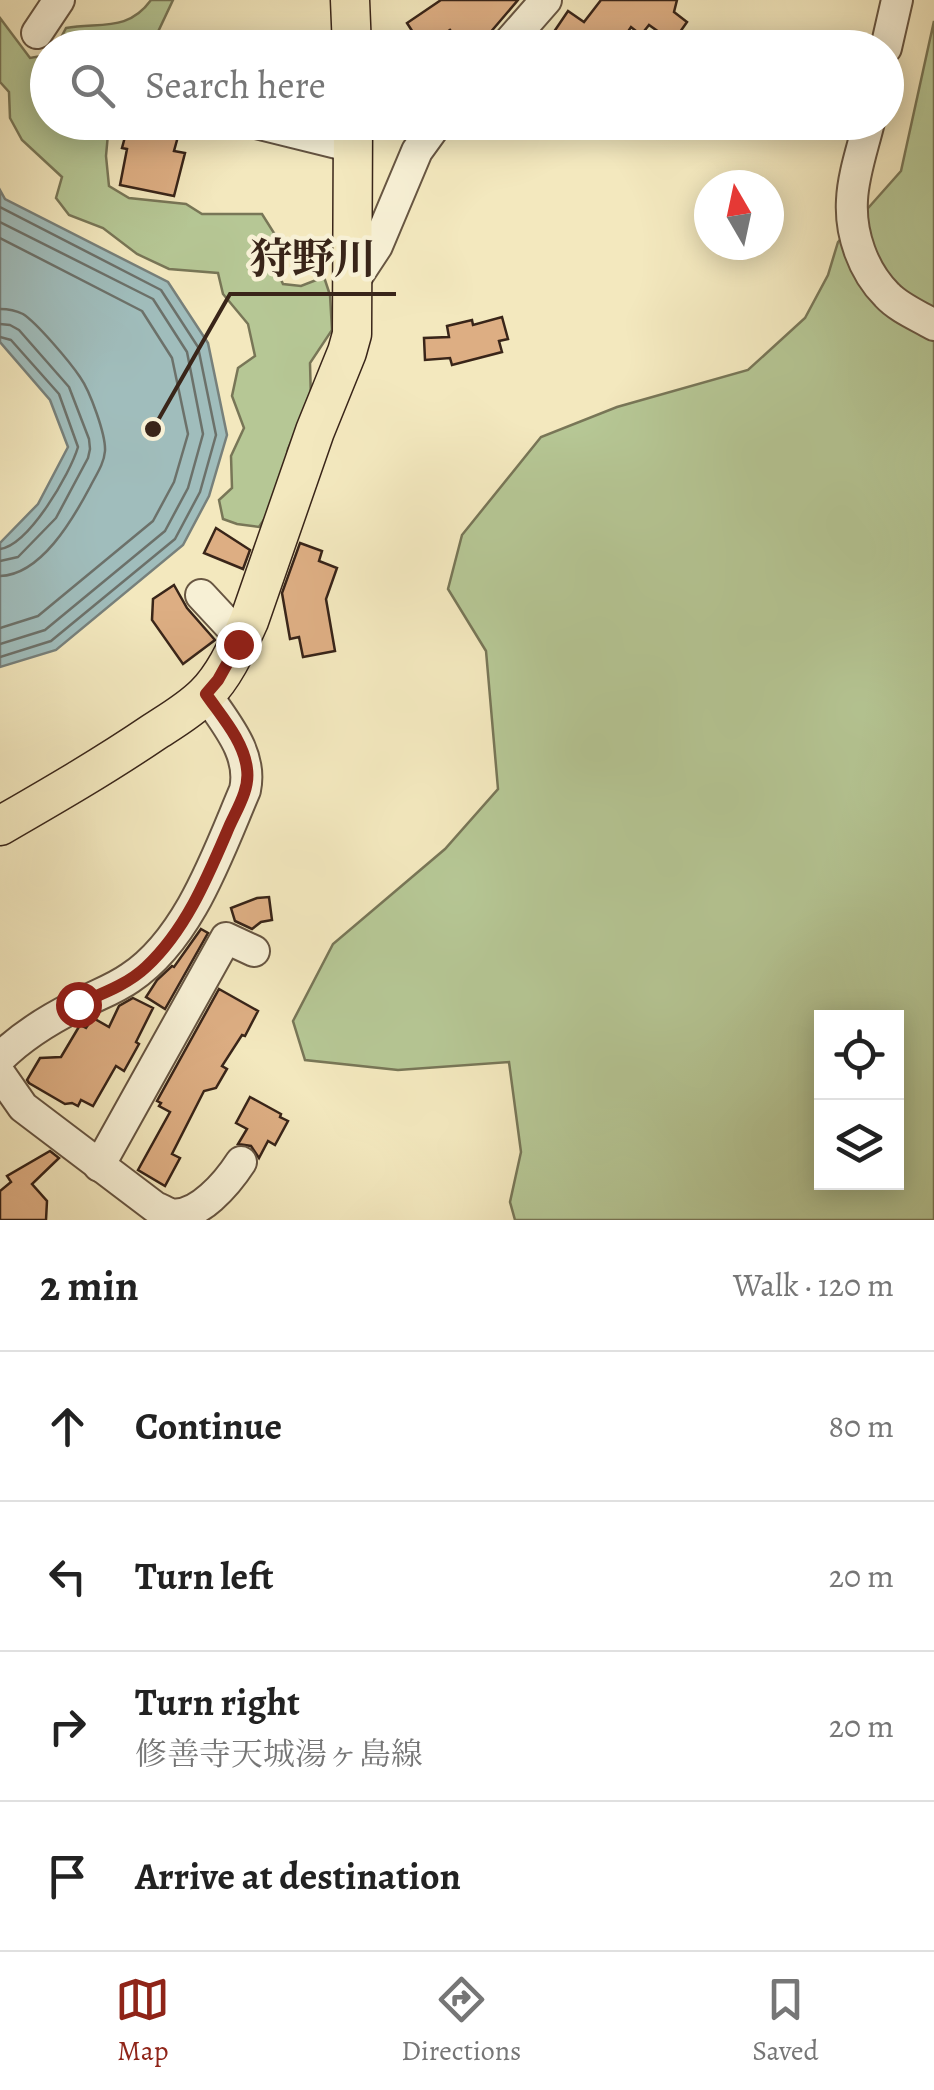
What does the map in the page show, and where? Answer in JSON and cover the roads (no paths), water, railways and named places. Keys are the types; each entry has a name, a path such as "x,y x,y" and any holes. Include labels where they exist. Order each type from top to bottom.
{"main road":[{"path":"350,0 351,30"},
{"path":"0,826 125,752 206,694 241,638 347,352 353,318 353,140"}],"street":[{"path":"39,30 58,0"},
{"path":"520,30 546,0"},
{"path":"890,30 897,0"},
{"path":"352,284 377,246 425,140"},
{"path":"865,140 852,199 861,256 889,298 934,325"},
{"path":"201,595 241,638"},
{"path":"0,1058 37,1028 146,968 166,946 196,900 247,782 243,753 206,694"},
{"path":"100,1166 226,938 254,950"},
{"path":"0,1074 23,1107 169,1214 196,1208 216,1192 241,1162"}],"water":[{"path":"0,190 5,199 168,282 208,343 227,435 209,496 183,545 56,650 0,667 0,543 38,504 68,447 50,400 0,342"}],"place":[{"name":"狩野川","path":"153,429"}]}
